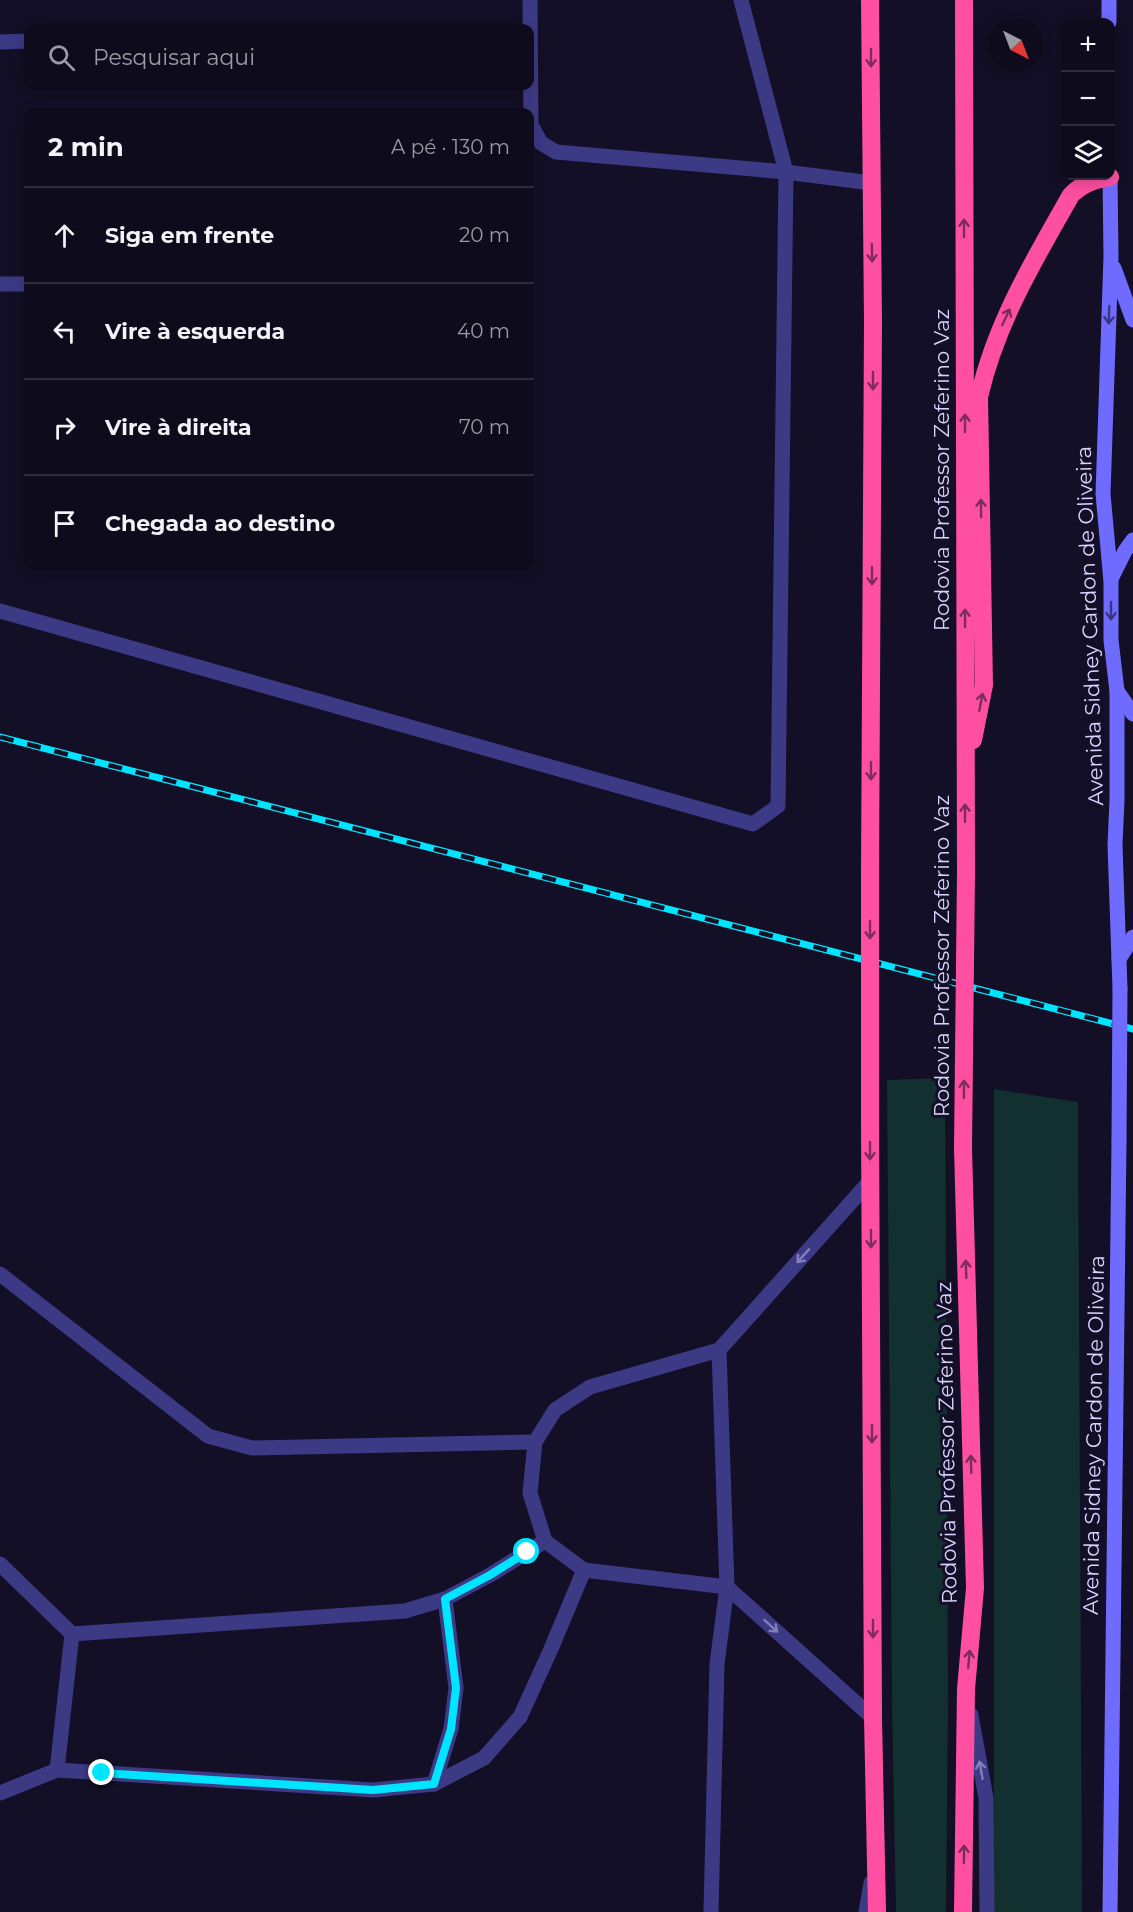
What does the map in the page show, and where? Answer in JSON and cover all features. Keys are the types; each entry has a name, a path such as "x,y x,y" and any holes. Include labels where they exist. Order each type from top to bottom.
{"highway":[{"path":"870,0 873,346 870,1181 873,1718 877,1912"},
{"name":"Rodovia Professor Zeferino Vaz","path":"963,1912 966,1689 975,1588 963,1148 966,872 964,0"},
{"path":"965,780 984,685 979,397 997,336 1025,276 1071,195 1079,186 1093,180"}],"street":[{"path":"1109,0 1109,18"},
{"name":"Avenida Sidney Cardon de Oliveira","path":"1110,180 1111,256 1103,494 1111,581 1111,640 1117,692 1115,845 1120,989 1110,1912"},
{"name":"Avenida Sidney Cardon de Oliveira","path":"1111,256 1133,320"},
{"path":"1111,581 1125,551 1133,540"},
{"path":"1117,692 1133,714"},
{"path":"1119,959 1133,937"}],"lane":[{"path":"530,0 530,24"},
{"path":"0,610 753,824 778,806 786,172 741,0"},
{"path":"0,42 24,41"},
{"path":"531,90 531,108"},
{"path":"534,130 541,143 556,152 786,172 872,183"},
{"path":"0,284 24,284"},
{"path":"870,1181 719,1350 590,1387 555,1410 535,1442 530,1493 545,1541 584,1569 727,1587 873,1718"},
{"path":"0,1274 208,1436 252,1448 535,1442"},
{"path":"711,1912 717,1664 727,1587 719,1350"},
{"path":"0,1564 72,1634 405,1611 445,1599 490,1575 545,1541"},
{"path":"0,1793 57,1770 373,1790 434,1784 484,1758 520,1718 584,1569"},
{"path":"434,1784 451,1729 456,1688 445,1599"},
{"path":"57,1770 72,1634"},
{"path":"966,1689 986,1798 987,1912"},
{"path":"866,1912 877,1844"}],"green space":[{"path":"945,1078 948,1701 946,1912 896,1912 887,1080"},
{"path":"994,1089 1078,1102 1082,1912 994,1912"}],"railway":[{"path":"0,737 1133,1029"}],"route":[{"path":"102,1773 373,1790 434,1784 451,1729 456,1688 445,1599 527,1552"}]}
